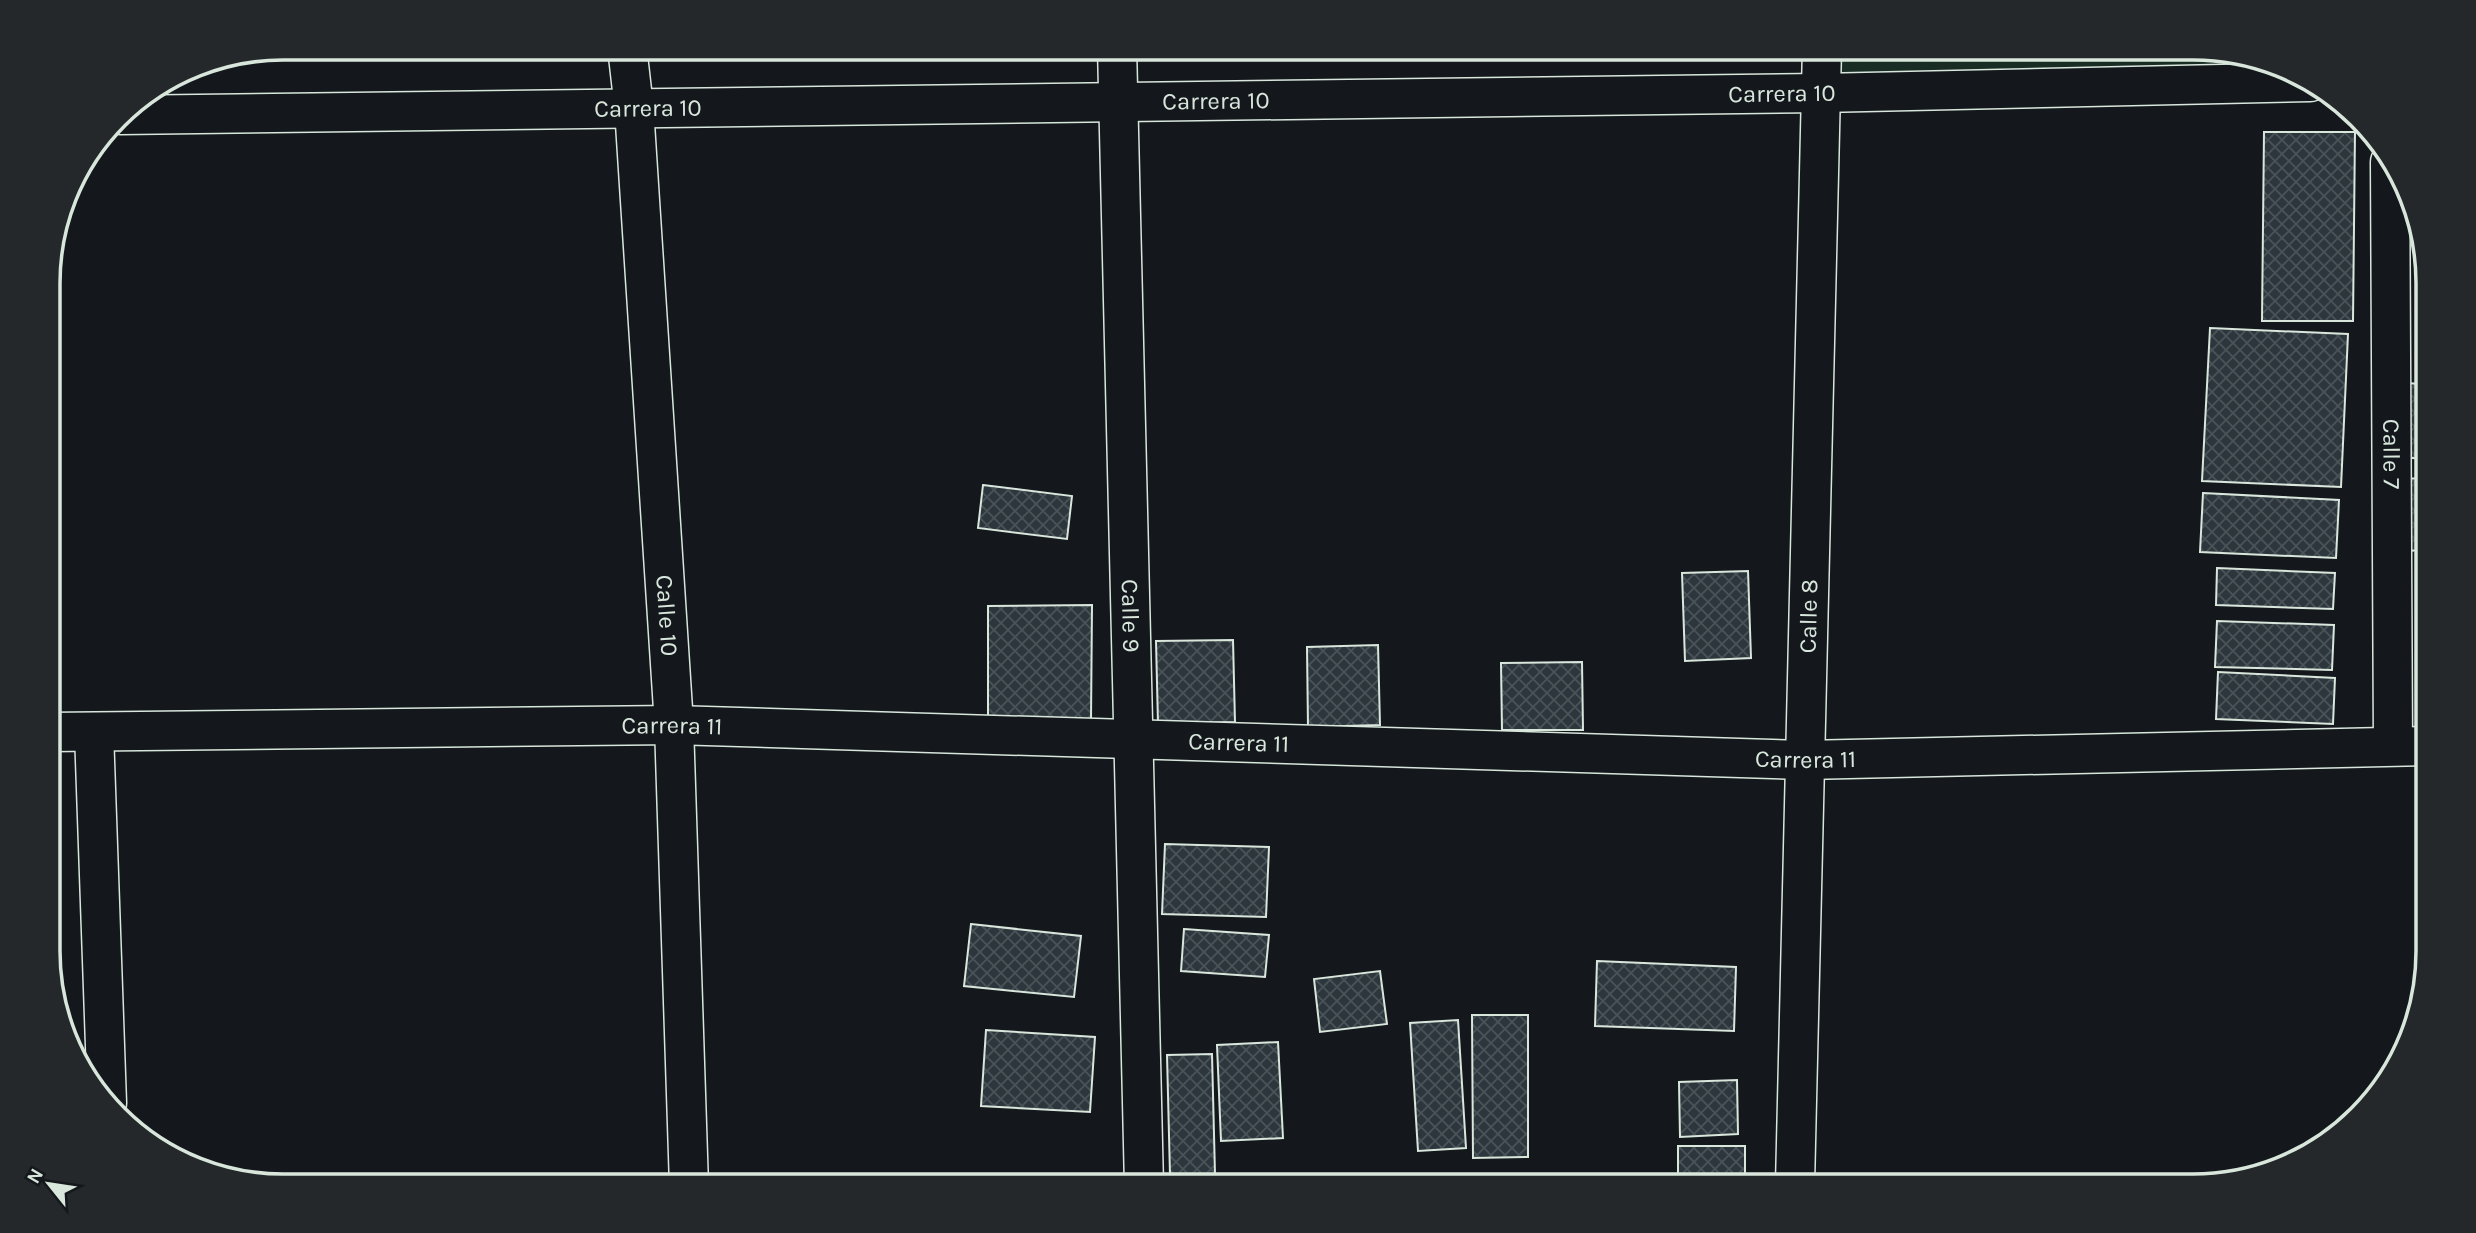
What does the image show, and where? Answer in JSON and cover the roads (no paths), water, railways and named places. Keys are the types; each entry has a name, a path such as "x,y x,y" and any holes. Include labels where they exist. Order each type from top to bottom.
{"street":[{"name":"Calle 10","path":"628,60 634,108 674,725 689,1174"},
{"name":"Calle 9","path":"1117,60 1144,1174"},
{"name":"Calle 8","path":"1795,1173 1822,60"},
{"name":"Carrera 10","path":"135,115 1821,93 2293,82"},
{"name":"Calle 7","path":"2391,178 2410,746"},
{"name":"Carrera 11","path":"60,732 674,725 1805,760 2410,746"},
{"path":"94,732 106,1087"}]}
